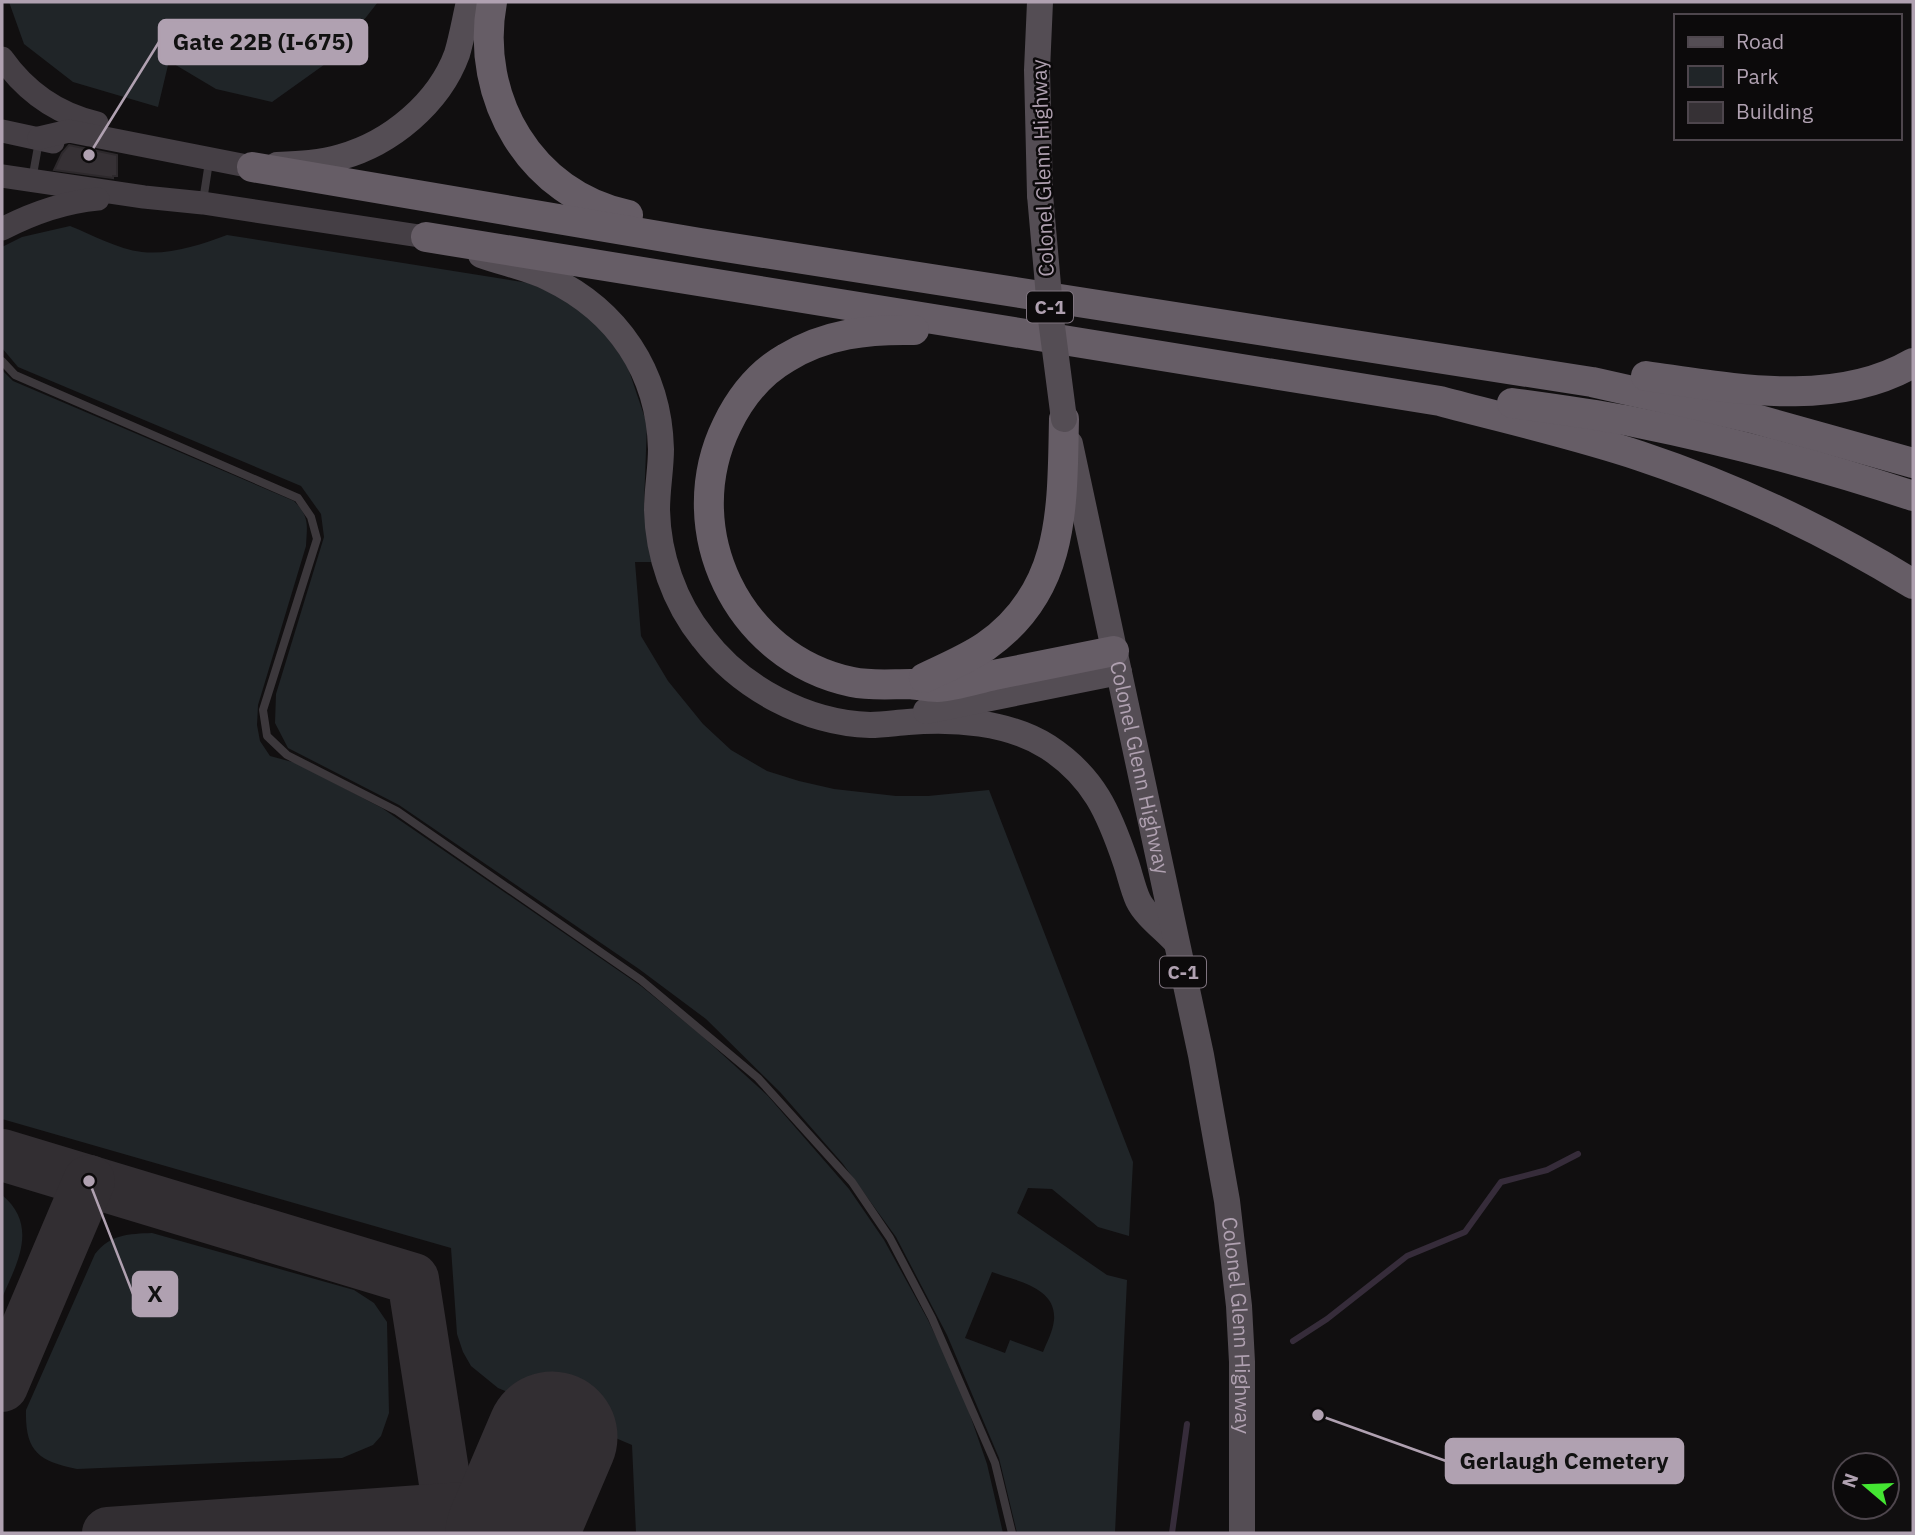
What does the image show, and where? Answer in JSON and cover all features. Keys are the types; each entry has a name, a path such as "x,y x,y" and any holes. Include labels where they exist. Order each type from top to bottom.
{"highway":[{"path":"492,2 488,31 489,54 498,96 514,131 540,167 554,182 585,202 605,210 635,216 700,243"},
{"path":"252,167 700,243 1592,382 1765,422 1913,463"},
{"path":"426,237 1440,401 1595,442 1682,470 1768,505 1913,584"},
{"path":"971,325 865,331 810,345 783,359 745,393 720,442 711,474 708,506 714,551 721,573 745,615 774,644 827,674 861,683 937,687 1116,661"},
{"path":"1592,382 1615,372 1720,386 1779,390 1822,389 1860,384 1913,363"},
{"path":"1440,401 1466,395 1633,422 1794,460 1913,496"},
{"path":"911,684 987,645 1005,631 1032,599 1052,557 1059,532 1064,419"}],"main road":[{"path":"252,167 297,164 340,157 363,149 401,127 433,95 446,76 456,55 469,2"},
{"name":"Colonel Glenn Highway","path":"1040,2 1037,70 1040,195 1051,319 1064,419 1215,1130 1233,1253 1242,1362 1242,1533"},
{"path":"426,237 546,276 581,296 620,330 646,376 655,402 661,452 659,533 668,572 687,616 713,650 750,683 796,708 850,723 980,723 1004,728 1037,741 1079,772 1105,806 1139,903 1175,941"},
{"path":"910,722 922,712 1116,661"}],"street":[{"path":"2,58 69,131"},
{"path":"41,101 72,117 129,129 151,148"},
{"path":"2,131 122,156 151,148"},
{"path":"39,138 69,131 252,167"},
{"path":"2,176 426,237"},
{"path":"2,229 29,215 76,201 144,197"}],"lane":[{"path":"32,181 39,138"},
{"path":"203,203 210,159"},
{"path":"2,361 15,374 298,498 311,517 317,539 263,710 267,736 287,755 397,811 641,980 758,1078 852,1182 890,1238 932,1318 995,1463 1012,1533"}],"green space":[{"path":"9,2 378,2 335,57 272,102 216,89 169,61 158,107 73,82 24,44"},
{"path":"70,226 123,248 153,253 185,248 227,235 529,283 573,303 606,335 626,362 647,424 644,505 652,562 635,562 641,636 668,681 703,724 731,750 767,771 799,781 834,789 896,796 989,790 1133,1162 1129,1236 1098,1227 1052,1189 1028,1188 1017,1213 1107,1275 1127,1280 1115,1533 1017,1533 999,1458 947,1335 896,1237 843,1164 780,1092 706,1019 639,969 399,805 288,748 275,723 276,694 324,537 321,514 301,486 18,367 2,348 2,247 22,237","holes":["992,1272 1023,1282 1049,1300 1054,1320 1043,1352 1010,1340 1005,1353 965,1338"]},
{"path":"2,370 13,381 294,501 303,512 306,522 306,546 258,705 257,725 260,741 270,756 296,763 382,808 641,986 701,1035 768,1096 849,1189 884,1240 928,1320 961,1389 987,1464 1003,1533 636,1533 632,1445 498,1388 471,1366 457,1334 451,1248 2,1119"},
{"path":"2,1195 20,1219 22,1245 2,1298"},
{"path":"152,1233 354,1290 374,1303 387,1322 389,1413 381,1436 373,1445 342,1458 77,1469 52,1462 36,1452 28,1435 26,1410 95,1254 114,1239"}],"building":[{"path":"69,145 117,155 117,176 113,178 54,170"}],"waterway":[{"path":"1293,1341 1327,1319 1407,1256 1465,1232 1501,1182 1547,1170 1578,1154"},
{"path":"1172,1533 1187,1424"}],"taxiway":[{"path":"2,1155 413,1279 449,1509"},
{"path":"2,1386 89,1181"},
{"path":"108,1533 522,1506"}],"runway":[{"path":"511,1533 552,1437"}],"place":[{"name":"Gate 22B (I-675)","path":"89,155"},
{"name":"X","path":"89,1181"},
{"name":"Gerlaugh Cemetery","path":"1318,1415"}]}
